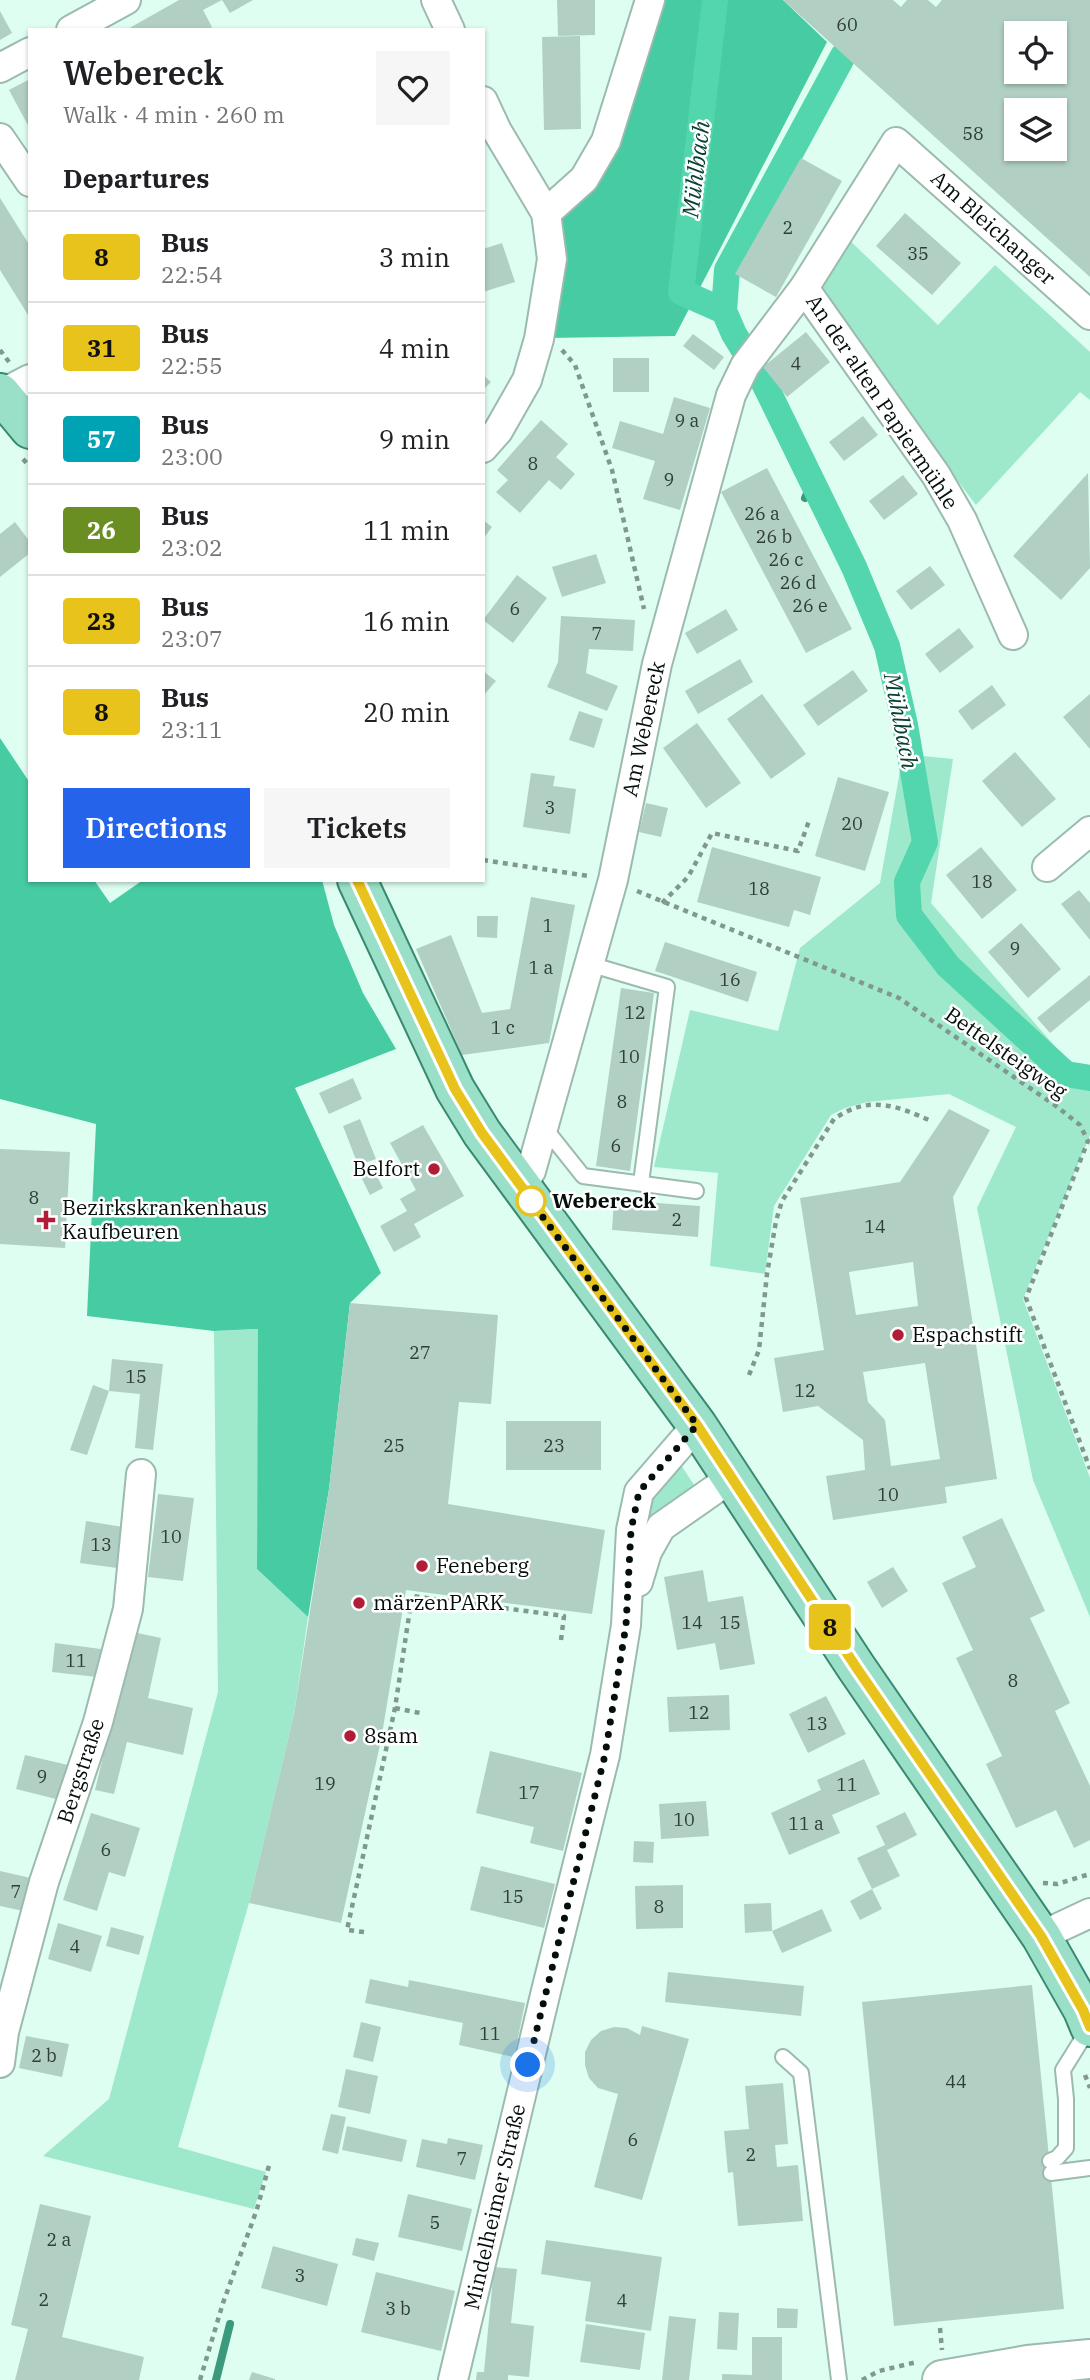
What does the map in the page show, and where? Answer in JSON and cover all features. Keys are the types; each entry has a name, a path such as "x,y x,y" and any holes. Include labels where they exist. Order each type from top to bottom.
{"main road":[{"path":"0,394 28,427"},
{"path":"358,882 455,1089 482,1133 697,1425 864,1678 1041,1936 1090,2027"},
{"path":"942,2369 1090,2359"}],"street":[{"path":"75,28 126,0"},
{"path":"436,0 449,28"},
{"path":"546,213 584,179 606,141 650,0"},
{"path":"0,68 28,53"},
{"path":"485,110 490,134 546,213 552,259 539,339 527,380 498,431 485,446"},
{"path":"0,138 28,179"},
{"name":"An der alten Papiermühle","path":"896,142 804,288 936,475 962,520 1013,635"},
{"name":"Am Bleichanger","path":"896,142 1090,315"},
{"name":"Am Webereck","path":"521,1188 531,1171 613,880 657,664 731,395 745,366 762,341 804,288"},
{"path":"0,394 28,380"},
{"path":"1047,867 1090,831"},
{"name":"Mindelheimer Straße","path":"453,2380 605,1755 626,1625 631,1530 639,1492 697,1425"},
{"name":"Bergstraße","path":"0,2063 4,2032 44,1882 98,1722 128,1609 141,1474"},
{"name":"Mindelheimer Straße","path":"626,1625 647,1552 661,1527 731,1478"},
{"path":"1041,1936 1090,1913"}],"lane":[{"path":"589,964 667,987 641,1184"},
{"path":"543,1126 583,1177 696,1191"},
{"path":"1090,2027 1062,2070 1066,2099 1066,2148 1050,2167 1090,2168"},
{"path":"783,2057 801,2073 839,2380"}],"path":[{"path":"539,339 559,348 575,365 612,470 645,612"},
{"path":"662,903 688,877 712,833 798,852 809,821"},
{"name":"Bettelsteigweg","path":"485,860 613,880 662,903 899,998 1080,1125 1089,1141 1026,1298 1090,1469"},
{"path":"749,1375 759,1350 767,1273 782,1201 834,1119 846,1110 896,1105 931,1121"},
{"path":"363,1932 347,1930 395,1708 412,1596 564,1616 561,1640"},
{"path":"395,1708 421,1713"},
{"path":"1079,1878 1090,1874"},
{"path":"201,2380 223,2303 257,2209 270,2162"},
{"path":"940,2328 942,2369"}],"green space":[{"path":"659,0 783,0 827,42 675,336 547,338 556,216"},
{"path":"843,234 938,325 995,265 1090,352 1090,400 1080,392 976,505 811,287"},
{"path":"0,738 28,780 28,882 95,882 110,903 140,882 323,882 334,925 363,993 396,1049 295,1088 381,1273 350,1303 329,1489 308,1617 257,1569 258,1329 214,1331 87,1316 96,1124 0,1099"},
{"path":"903,754 953,759 931,903 1058,1050 1090,1080 1090,1135 1023,1299 1090,1478 1090,1617 1033,1480 977,1208 1016,1127 949,1094 867,1102 831,1115 774,1206 765,1274 710,1266 718,1173 654,1167 690,1010 778,1031 800,948 880,883"},
{"path":"259,1329 257,1569 308,1617 294,1714 249,1903 178,2147 266,2172 254,2209 43,2156 109,2099 218,1692 214,1331"},
{"path":"677,1459 698,1491 639,1545 647,1495"}],"building":[{"path":"179,0 222,0 203,10 212,27 210,28 130,28"},
{"path":"222,0 253,0 230,13"},
{"path":"557,0 595,0 595,35 558,36"},
{"path":"783,0 893,0 901,7 907,0 928,0 936,7 942,0 1090,0 1090,277"},
{"path":"0,11 12,33 0,40"},
{"path":"580,36 581,129 544,130 542,37"},
{"path":"28,80 28,125 9,90"},
{"path":"801,158 842,181 776,297 735,274"},
{"path":"0,198 28,243 28,315 0,270"},
{"path":"905,213 961,263 932,295 876,246"},
{"path":"502,243 515,282 485,291 485,248"},
{"path":"806,332 830,362 787,397 763,367"},
{"path":"693,334 724,357 714,370 683,346"},
{"path":"613,358 649,358 649,392 613,392"},
{"path":"485,377 491,382 485,388"},
{"path":"674,397 710,408 680,510 643,499 655,461 612,448 620,421 663,434"},
{"path":"863,416 878,435 844,461 829,442"},
{"path":"541,420 568,444 556,457 575,474 561,490 549,480 520,513 496,492 508,480 497,470"},
{"path":"767,468 852,629 806,653 721,492"},
{"path":"1088,473 1090,568 1061,600 1013,556"},
{"path":"903,475 918,494 884,520 869,501"},
{"path":"15,522 28,539 28,555 0,577 0,534"},
{"path":"485,522 492,527 485,536"},
{"path":"596,554 606,583 562,597 552,567"},
{"path":"930,566 945,585 911,610 896,591"},
{"path":"517,575 547,598 513,643 485,622 485,617"},
{"path":"726,609 738,630 697,654 685,633"},
{"path":"561,616 635,620 633,651 589,649 586,673 618,686 607,711 547,687 558,662"},
{"path":"959,628 974,647 940,673 925,654"},
{"path":"740,659 753,682 698,714 685,691"},
{"path":"853,670 868,691 818,726 803,705"},
{"path":"485,673 496,681 485,694"},
{"path":"992,685 1006,705 972,730 958,711"},
{"path":"762,694 806,754 771,779 727,719"},
{"path":"1090,694 1090,749 1063,717"},
{"path":"579,711 603,719 594,748 569,740"},
{"path":"697,723 741,783 706,808 663,748"},
{"path":"1015,752 1056,799 1022,827 982,781"},
{"path":"531,773 555,776 553,786 576,789 570,834 523,827"},
{"path":"838,777 889,792 865,871 815,856"},
{"path":"646,803 668,808 661,837 639,832"},
{"path":"712,847 821,877 810,915 794,910 789,927 697,902"},
{"path":"981,847 1017,890 982,919 946,875"},
{"path":"1079,890 1090,903 1090,940 1061,904"},
{"path":"531,897 575,905 549,1043 462,1055 416,949 451,935 482,1013 510,1009"},
{"path":"477,916 498,916 497,938 477,937"},
{"path":"1021,923 1061,969 1028,998 988,952"},
{"path":"665,942 757,972 748,1002 655,971"},
{"path":"1090,975 1090,1000 1050,1033 1037,1018"},
{"path":"621,988 654,993 630,1171 596,1166"},
{"path":"353,1078 362,1099 329,1114 319,1093"},
{"path":"949,1109 990,1130 953,1197 997,1479 945,1487 947,1503 833,1520 826,1476 865,1470 863,1440 818,1406 783,1412 774,1358 824,1350 800,1198 900,1182","holes":["913,1262 918,1306 856,1315 849,1272","925,1363 940,1459 891,1466 885,1420 868,1402 863,1372"]},
{"path":"360,1119 376,1159 358,1165 343,1126"},
{"path":"423,1125 464,1196 414,1224 421,1237 394,1252 380,1226 407,1211 400,1199 416,1190 390,1143"},
{"path":"0,1149 70,1152 65,1248 0,1244"},
{"path":"371,1165 383,1188 370,1195 358,1171"},
{"path":"614,1200 700,1206 698,1237 612,1230"},
{"path":"350,1303 498,1315 491,1404 459,1402 448,1504 605,1530 592,1614 406,1590 381,1740 341,1923 249,1903 294,1714 329,1489"},
{"path":"112,1359 163,1364 153,1450 135,1448 140,1394 109,1391"},
{"path":"93,1385 109,1391 87,1455 70,1450"},
{"path":"506,1421 601,1421 601,1470 506,1470"},
{"path":"158,1494 194,1498 183,1581 148,1577"},
{"path":"1002,1518 1045,1611 1030,1618 1070,1703 1055,1711 1090,1786 1090,1840 1074,1848 1056,1810 1016,1828 986,1764 1002,1756 956,1658 973,1650 942,1583 976,1567 962,1537"},
{"path":"86,1521 123,1527 117,1568 80,1563"},
{"path":"893,1567 908,1591 882,1608 867,1582"},
{"path":"703,1570 708,1602 743,1596 755,1664 720,1670 715,1643 677,1650 664,1577"},
{"path":"133,1632 161,1638 148,1698 193,1708 183,1755 127,1742 114,1794 95,1790"},
{"path":"55,1643 101,1649 97,1677 52,1672"},
{"path":"729,1695 730,1730 669,1732 667,1697"},
{"path":"826,1696 846,1734 808,1753 789,1714"},
{"path":"490,1751 582,1773 563,1851 530,1843 534,1827 476,1813"},
{"path":"25,1755 68,1765 60,1800 16,1789"},
{"path":"864,1759 880,1794 832,1815 840,1833 789,1855 771,1813 821,1790 817,1780"},
{"path":"706,1801 709,1836 661,1839 659,1804"},
{"path":"905,1812 917,1835 887,1850 900,1876 872,1889 857,1858 885,1845 876,1826"},
{"path":"91,1813 140,1828 125,1877 109,1872 97,1911 63,1900"},
{"path":"634,1841 654,1842 653,1863 633,1862"},
{"path":"481,1866 555,1884 544,1928 470,1910"},
{"path":"0,1871 35,1879 28,1912 0,1906"},
{"path":"683,1885 683,1928 636,1929 635,1886"},
{"path":"872,1889 882,1909 860,1920 850,1901"},
{"path":"771,1903 772,1931 745,1933 744,1904"},
{"path":"822,1909 832,1931 782,1953 772,1931"},
{"path":"58,1923 102,1936 91,1972 48,1959"},
{"path":"111,1927 144,1936 139,1955 106,1946"},
{"path":"668,1972 804,1986 801,2016 665,2002"},
{"path":"370,1979 408,1987 409,1980 525,2003 514,2057 459,2045 463,2023 365,2003"},
{"path":"1032,1985 1064,2309 894,2326 862,2002"},
{"path":"361,2022 381,2027 373,2062 353,2057"},
{"path":"642,2026 689,2039 642,2200 594,2187 618,2094 598,2088 589,2078 585,2052 591,2040 601,2031 614,2027 627,2028 640,2035"},
{"path":"26,2036 69,2044 62,2077 19,2068"},
{"path":"346,2069 378,2076 370,2114 338,2107"},
{"path":"783,2083 788,2144 775,2145 777,2167 798,2165 803,2221 738,2226 733,2172 728,2173 724,2131 749,2129 745,2086"},
{"path":"331,2114 346,2117 338,2154 322,2150"},
{"path":"347,2126 407,2140 402,2162 342,2150"},
{"path":"448,2138 483,2145 475,2180 416,2167 422,2139 447,2144"},
{"path":"408,2194 472,2209 462,2251 398,2237"},
{"path":"40,2204 91,2216 62,2337 144,2357 139,2380 15,2380 28,2329 11,2325"},
{"path":"356,2238 379,2243 374,2261 352,2255"},
{"path":"546,2240 662,2257 651,2331 585,2321 591,2282 541,2274"},
{"path":"273,2246 338,2264 327,2306 261,2288"},
{"path":"494,2267 517,2269 511,2323 534,2326 529,2377 508,2375 508,2380 476,2380 477,2372 484,2372"},
{"path":"376,2272 455,2291 441,2351 361,2332"},
{"path":"777,2308 798,2309 797,2328 777,2328"},
{"path":"719,2312 739,2313 737,2350 717,2349"},
{"path":"669,2316 696,2319 689,2380 662,2380"},
{"path":"586,2324 645,2333 640,2370 580,2362"},
{"path":"752,2337 782,2337 782,2380 722,2380 722,2374 752,2375"},
{"path":"252,2372 275,2379 275,2380 249,2380"}],"waterway":[{"name":"Mühlbach","path":"715,0 681,292 724,311"},
{"name":"Mühlbach","path":"843,56 727,270 724,311 734,334 764,383 854,567 887,646 905,725 925,842 907,882 909,915 948,966 1066,1074 1090,1078"},
{"path":"805,498 811,484"},
{"path":"216,2380 230,2324"}],"bus line":[{"name":"8","path":"358,882 455,1089 482,1133 697,1425 856,1667 1041,1936 1090,2027"}],"place":[{"name":"Belfort","path":"434,1169"},
{"name":"Webereck","path":"531,1201"},
{"name":"Bezirkskrankenhaus Kaufbeuren","path":"46,1220"},
{"name":"Espachstift","path":"898,1335"},
{"name":"Feneberg","path":"422,1566"},
{"name":"märzenPARK","path":"359,1603"},
{"name":"8sam","path":"350,1736"}],"route":[{"path":"528,2065 605,1755 626,1625 631,1530 639,1492 697,1425 531,1201"}]}
